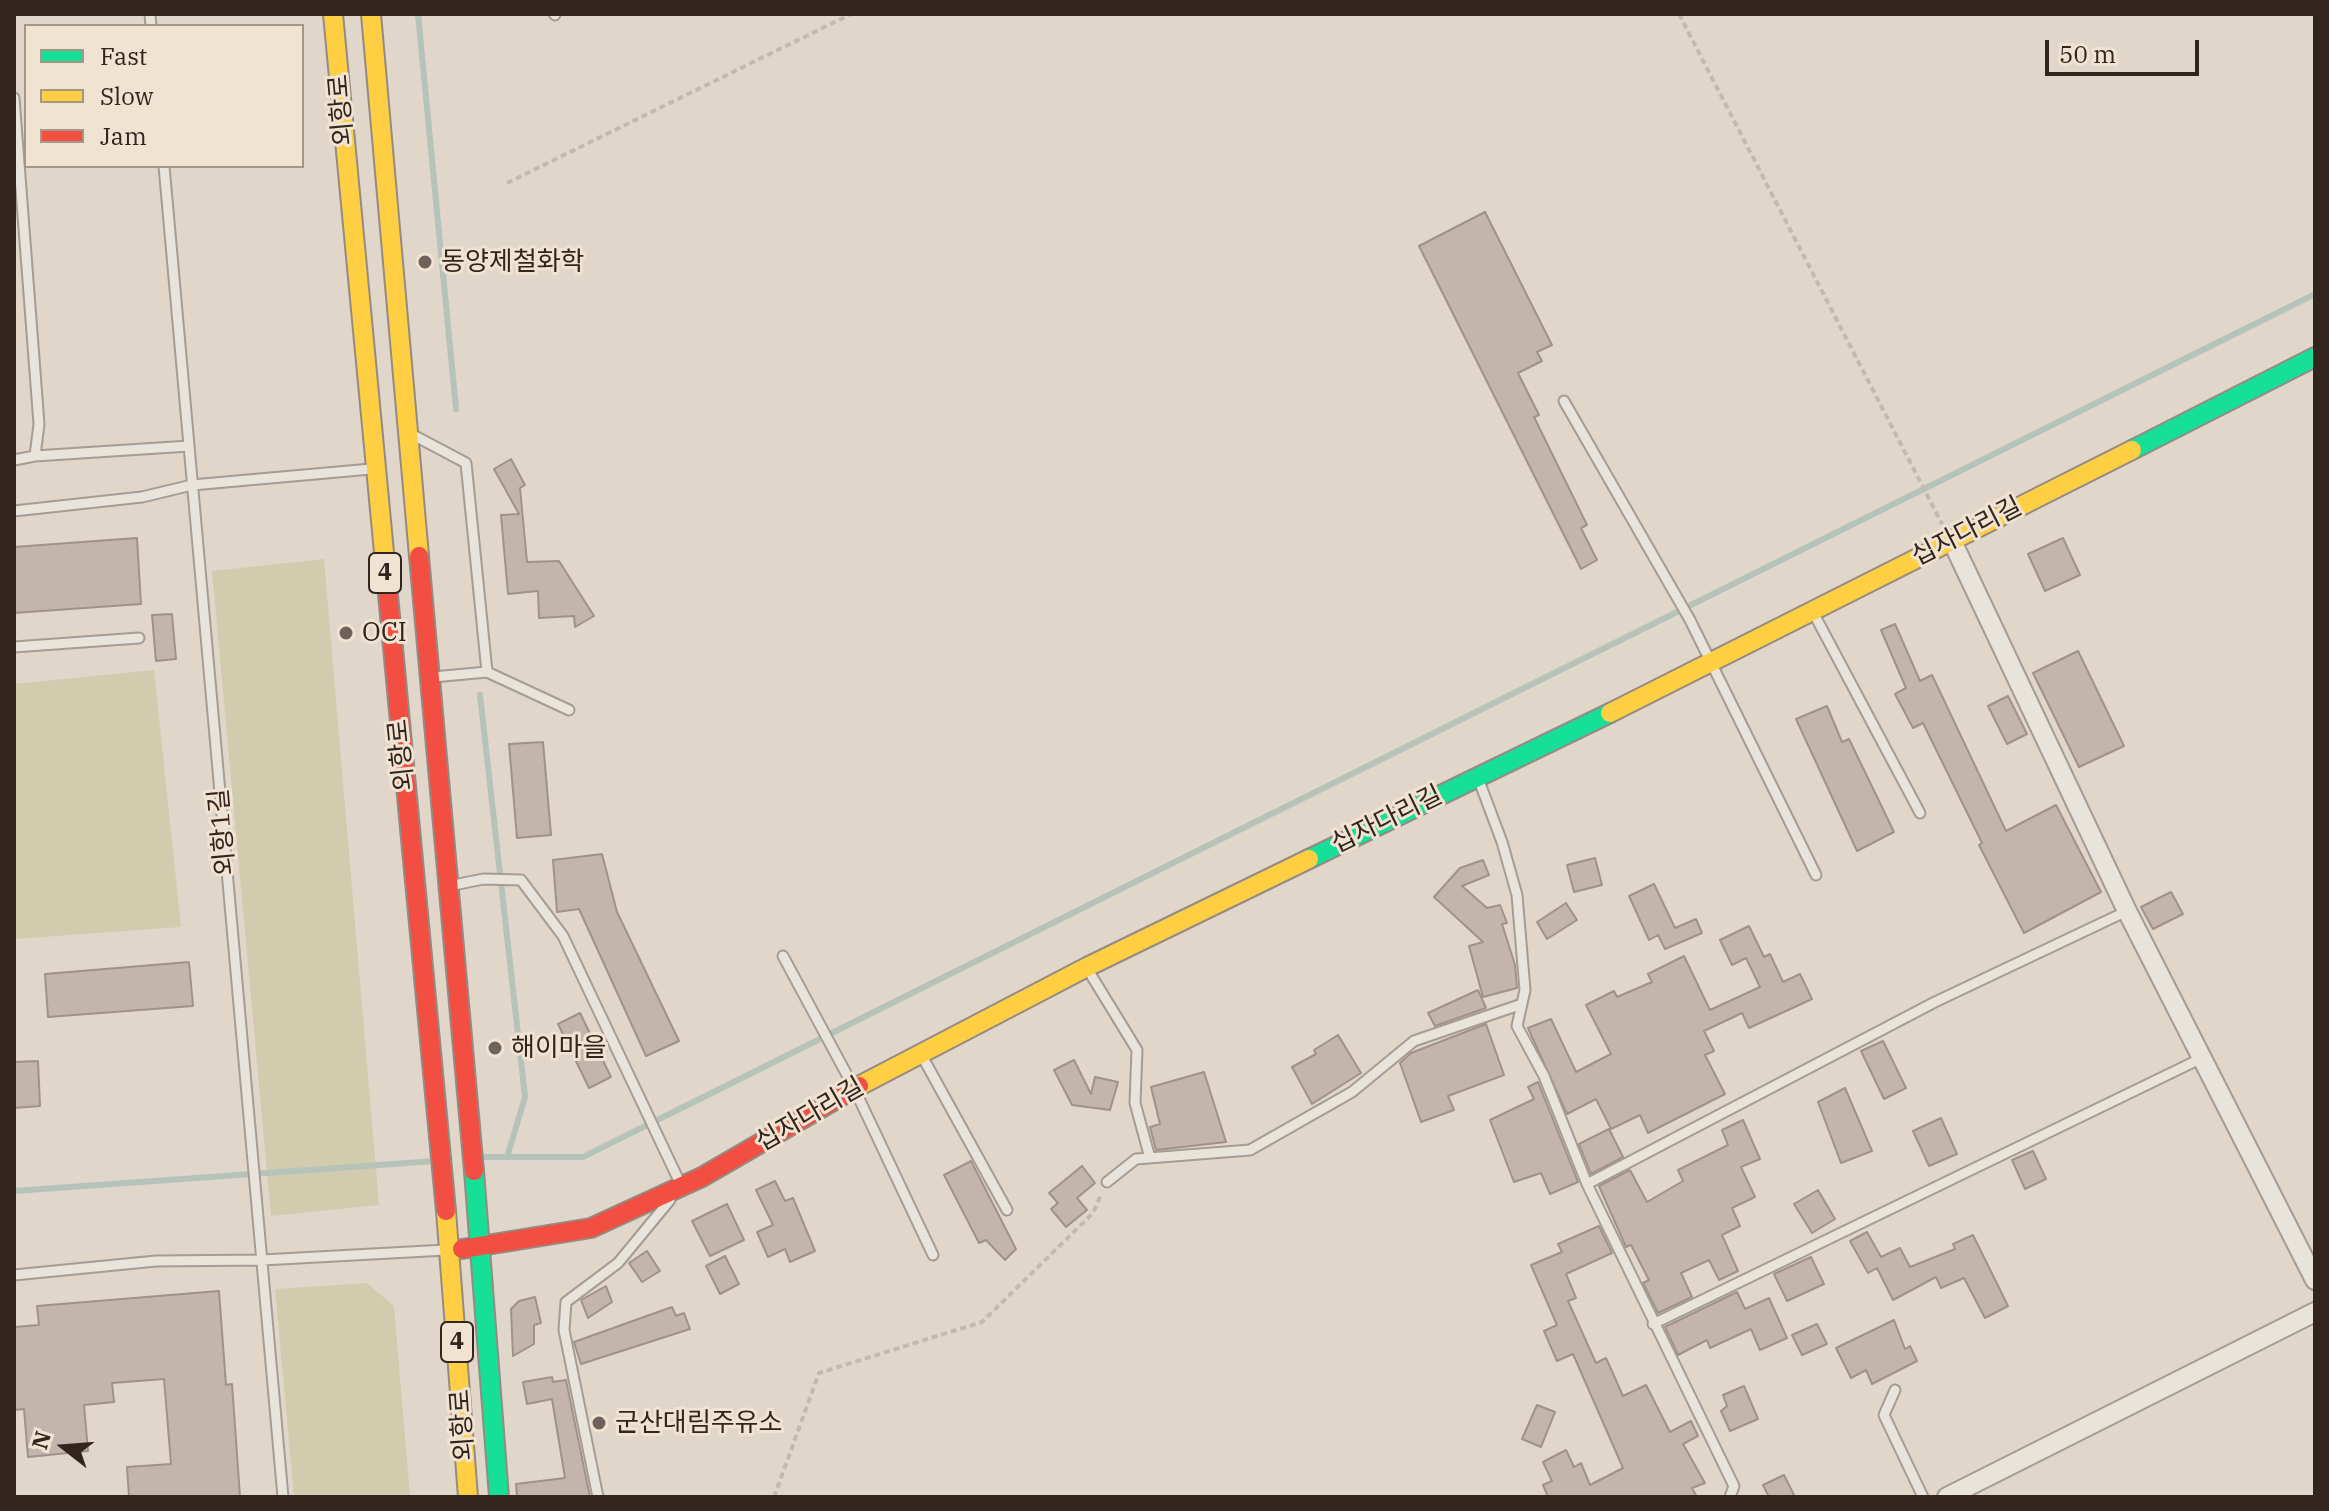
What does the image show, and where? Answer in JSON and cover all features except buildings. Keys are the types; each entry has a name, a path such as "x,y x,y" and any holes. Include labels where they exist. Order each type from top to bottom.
{"main road":[{"name":"외항로","path":"333,14 450,1250 468,1497"},
{"name":"외항로","path":"371,14 481,1248 499,1497"},
{"name":"십자다리길","path":"450,1250 481,1248 591,1228 681,1187 854,1088 922,1056 1087,967 1712,663 1951,539 2315,357"}],"street":[{"path":"1951,539 2127,911 2315,1280"},
{"path":"1947,1497 2315,1312"}],"lane":[{"path":"14,98 39,424 35,456"},
{"name":"외항1길","path":"164,168 283,1497"},
{"path":"1564,401 1690,620 1816,875"},
{"path":"408,433 466,463 487,672"},
{"path":"14,460 189,446"},
{"path":"14,511 142,497 192,485 374,469"},
{"path":"1813,611 1920,813"},
{"path":"14,647 139,638"},
{"path":"430,678 487,672 569,710"},
{"path":"1477,776 1502,842 1517,895 1525,990 1517,1026 1544,1076 1587,1184 1653,1324 1734,1486 1730,1497"},
{"path":"449,886 483,879 521,880 563,936 681,1187 618,1263 566,1302 564,1330 598,1497"},
{"path":"1587,1184 1935,1002 2127,911"},
{"path":"783,956 854,1088 933,1255"},
{"path":"1087,967 1137,1050 1135,1103 1150,1158"},
{"path":"1107,1182 1136,1159 1250,1150 1352,1092 1414,1041 1522,1004"},
{"path":"922,1056 1007,1210"},
{"path":"1653,1324 2202,1058"},
{"path":"14,1275 156,1261 262,1260 450,1250"},
{"path":"1895,1390 1884,1415 1923,1497"}],"path":[{"path":"507,183 851,14"},
{"path":"1679,14 1931,504"},
{"path":"774,1497 819,1373 982,1322 1093,1213 1107,1182"}],"shaded area":[{"path":"324,559 379,1205 271,1216 212,571"},
{"path":"154,670 181,927 14,939 14,684"},
{"path":"367,1283 394,1306 410,1497 294,1497 275,1289"}],"waterway":[{"path":"418,14 456,409"},
{"path":"482,1157 583,1157 2315,294"},
{"path":"480,695 525,1097 508,1154"},
{"path":"14,1191 435,1161"}],"traffic: fast":[{"path":"2132,450 2315,357"},
{"path":"1309,859 1610,713"},
{"path":"474,1171 499,1497"}],"traffic: slow":[{"path":"333,14 387,584"},
{"path":"371,14 419,556"},
{"path":"1610,713 2132,450"},
{"path":"859,1086 1087,967 1309,859"},
{"path":"446,1211 468,1497"}],"traffic: jam":[{"path":"419,556 474,1171"},
{"path":"387,584 446,1211"},
{"path":"462,1249 591,1228 702,1177 859,1086"}],"place":[{"name":"동양제철화학","path":"425,262"},
{"name":"OCI","path":"346,633"},
{"name":"해이마을","path":"495,1048"},
{"name":"군산대림주유소","path":"599,1423"}]}
